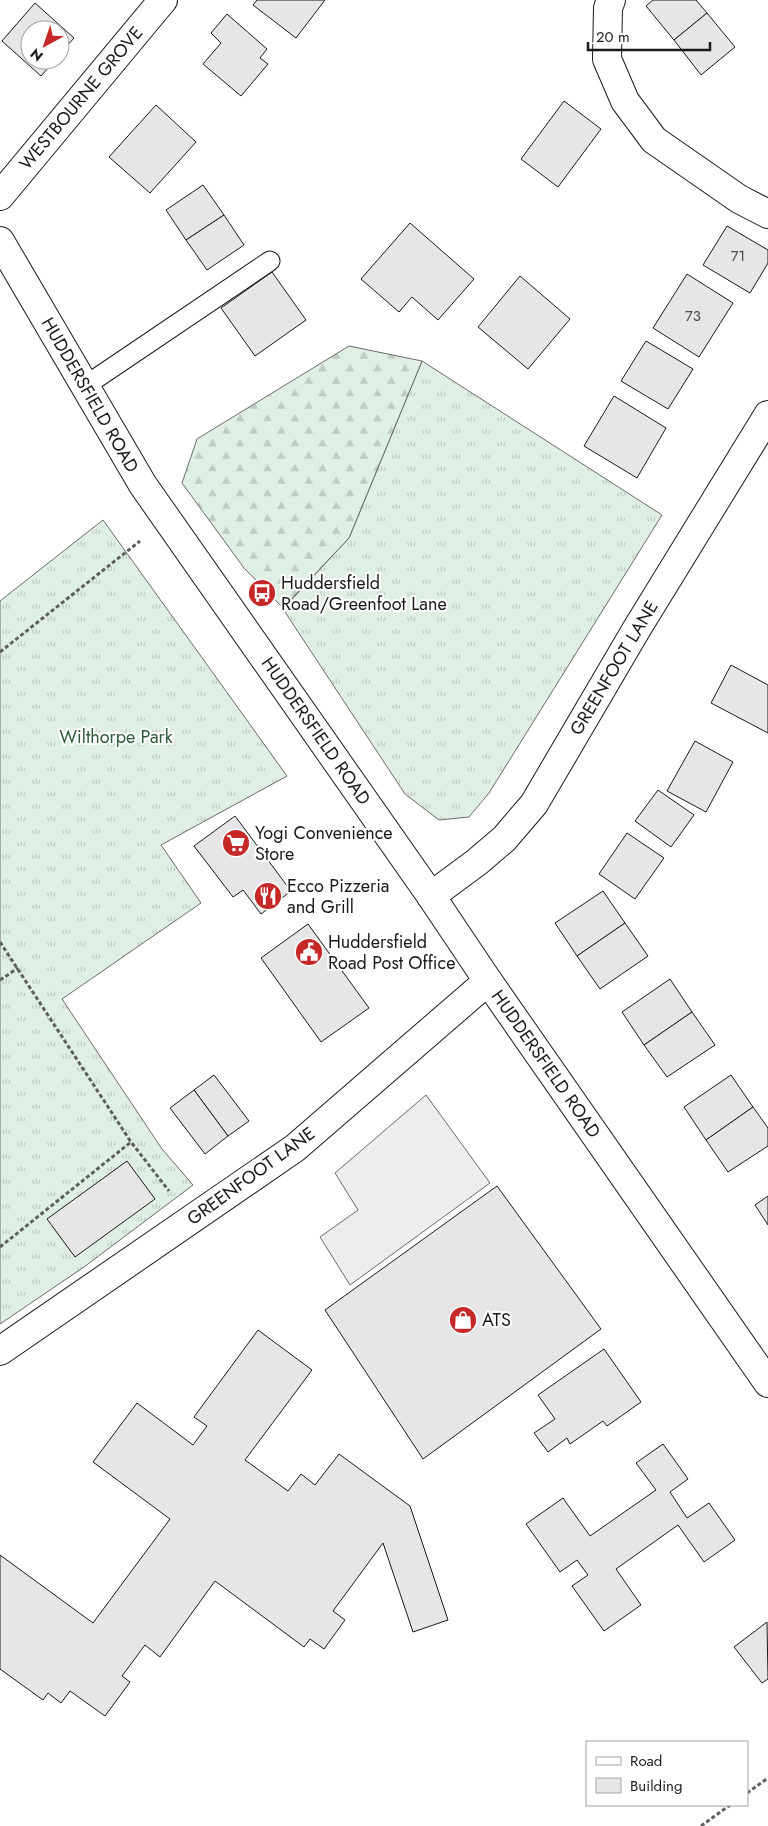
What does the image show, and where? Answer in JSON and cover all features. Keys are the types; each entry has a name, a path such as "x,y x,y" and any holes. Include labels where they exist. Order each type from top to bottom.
{"main road":[{"name":"WESTBOURNE GROVE","path":"0,196 163,0"},
{"path":"611,0 608,8 607,59 625,102 654,140 739,198 768,214"},
{"name":"HUDDERSFIELD ROAD","path":"0,241 143,485 431,896 768,1383"},
{"name":"GREENFOOT LANE","path":"431,896 477,862 504,839 534,804 768,414"},
{"name":"GREENFOOT LANE","path":"0,1351 295,1148 488,981"}],"lane":[{"path":"85,386 270,261"}],"path":[{"path":"0,652 168,519"},
{"path":"0,942 131,1142 191,1219"},
{"path":"0,980 18,968"},
{"path":"0,1247 131,1142"},
{"path":"748,1792 768,1778"},
{"path":"701,1826 729,1806"}],"green space":[{"path":"349,346 422,361 349,538 283,608 244,568 182,483 197,439"},
{"path":"422,361 662,515 489,793 469,817 439,820 405,794 283,609 349,538"},
{"name":"Wilthorpe Park","path":"103,520 287,776 161,845 201,903 62,999 162,1149 193,1185 84,1267 0,1324 0,601"}],"shaded area":[{"path":"426,1095 490,1183 350,1285 320,1237 358,1210 335,1173"}],"building":[{"path":"257,0 325,0 296,38 253,5"},
{"path":"653,0 696,0 707,13 674,40 646,6"},
{"path":"35,3 54,20 20,20"},
{"path":"707,13 735,47 701,75 674,40"},
{"path":"227,14 267,49 260,58 268,64 241,96 203,64 221,43 211,33"},
{"path":"20,20 20,57 2,41"},
{"path":"70,34 74,38 70,43"},
{"path":"34,70 46,70 41,76"},
{"path":"564,101 601,129 558,187 521,159"},
{"path":"156,105 196,142 150,193 109,157"},
{"path":"203,185 224,215 186,240 166,210"},
{"path":"224,215 244,245 207,270 186,240"},
{"path":"410,223 474,279 438,320 412,297 399,312 361,279"},
{"path":"727,226 768,250 768,263 750,293 703,265"},
{"path":"272,272 306,320 255,356 221,308"},
{"path":"687,274 733,303 699,357 653,328"},
{"path":"520,276 570,319 528,369 478,327"},
{"path":"646,341 693,369 668,409 621,381"},
{"path":"614,396 666,428 637,478 584,446"},
{"path":"731,665 768,685 768,733 711,703"},
{"path":"695,741 733,762 706,812 667,791"},
{"path":"658,790 694,815 671,847 635,821"},
{"path":"235,816 291,891 261,914 243,890 233,897 194,846"},
{"path":"627,833 664,858 635,899 599,874"},
{"path":"603,891 625,923 577,956 555,923"},
{"path":"625,923 648,956 600,989 577,956"},
{"path":"308,924 369,1008 321,1042 261,958"},
{"path":"670,979 692,1012 644,1045 622,1012"},
{"path":"692,1012 715,1045 667,1077 644,1045"},
{"path":"214,1075 249,1121 228,1136 194,1090"},
{"path":"731,1075 753,1107 706,1140 684,1107"},
{"path":"194,1090 228,1136 205,1154 170,1108"},
{"path":"753,1107 768,1128 768,1146 728,1172 706,1140"},
{"path":"127,1161 155,1199 75,1257 47,1219"},
{"name":"ATS","path":"497,1186 601,1329 423,1459 325,1310"},
{"path":"768,1196 768,1225 755,1205"},
{"path":"258,1330 312,1370 245,1460 288,1491 301,1474 315,1485 339,1454 410,1506 448,1620 413,1632 383,1543 333,1611 345,1620 324,1649 310,1639 304,1647 215,1581 160,1657 145,1645 122,1676 130,1682 105,1716 70,1691 61,1703 48,1693 43,1700 0,1669 0,1555 93,1623 170,1519 93,1462 137,1403 193,1445 207,1426 194,1417"},
{"path":"604,1349 641,1402 607,1426 603,1421 570,1444 567,1438 548,1452 534,1433 555,1419 538,1395"},
{"path":"663,1444 688,1479 670,1492 687,1518 709,1503 735,1540 704,1562 678,1525 616,1569 641,1605 604,1631 572,1586 588,1575 577,1560 560,1572 526,1524 563,1498 590,1536 656,1490 636,1463"},
{"path":"767,1622 768,1679 762,1683 734,1647"}],"place":[{"name":"Huddersfield Road/Greenfoot Lane","path":"262,593"},
{"name":"Yogi Convenience Store","path":"236,843"},
{"name":"Ecco Pizzeria and Grill","path":"268,896"},
{"name":"Huddersfield Road Post Office","path":"309,952"},
{"name":"ATS","path":"463,1320"}]}
